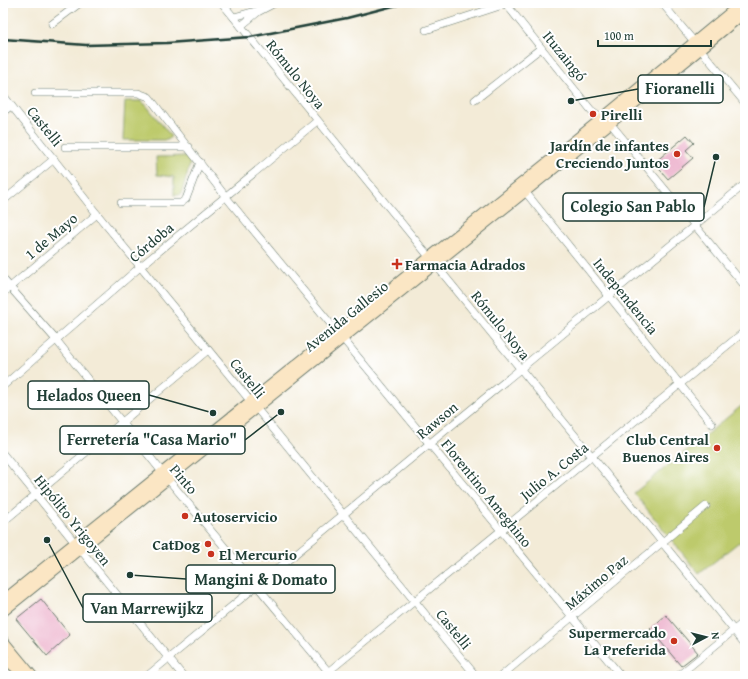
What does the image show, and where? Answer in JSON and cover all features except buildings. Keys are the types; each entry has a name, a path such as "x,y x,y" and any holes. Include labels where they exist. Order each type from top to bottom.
{"main road":[{"name":"Avenida Gallesio","path":"3,611 78,546 607,120 698,45 742,3"},
{"name":"Avenida Gallesio","path":"698,45 745,12"},
{"name":"Avenida Gallesio","path":"3,601 78,546"},
{"path":"3,641 32,676"},
{"path":"3,657 23,676"}],"street":[{"path":"52,24 80,3"},
{"name":"Rómulo Noya","path":"222,3 745,644"},
{"path":"241,26 265,8 275,3"},
{"path":"662,3 745,103"},
{"path":"426,30 508,4"},
{"name":"Ituzaingó","path":"508,4 591,110 607,120 745,286"},
{"path":"234,17 265,8"},
{"path":"476,100 542,48"},
{"name":"Florentino Ameghino","path":"35,93 142,94 149,97 226,196 622,676"},
{"name":"Castelli","path":"3,95 140,267 476,676"},
{"path":"3,112 11,106"},
{"name":"Córdoba","path":"3,386 57,341 140,267 317,121"},
{"path":"65,147 188,147"},
{"path":"3,201 54,159"},
{"path":"121,203 181,203 186,199 200,162"},
{"name":"Rawson","path":"147,676 745,184"},
{"name":"Independencia","path":"522,188 712,424"},
{"name":"1 de Mayo","path":"3,292 97,214"},
{"name":"Pinto","path":"3,279 57,341 328,675"},
{"name":"Julio A. Costa","path":"328,675 501,530 745,331"},
{"path":"3,522 208,350"},
{"name":"Hipólito Yrigoyen","path":"3,454 183,676"},
{"name":"Máximo Paz","path":"501,676 574,618 706,506"},
{"path":"678,676 745,621"}],"green space":[{"path":"125,101 141,101 146,105 171,136 168,140 123,140"},
{"path":"187,156 191,161 181,195 174,195 174,177 157,175 156,157"},
{"name":"Club Central Buenos Aires","path":"745,403 745,548 739,542 699,574 634,493"}],"railway":[{"path":"3,39 86,45 167,43 250,37 347,18 405,3"}],"place":[{"name":"Fioranelli","path":"571,101"},
{"name":"Pirelli","path":"593,114"},
{"name":"Jardín de infantes Creciendo Juntos","path":"677,154"},
{"name":"Colegio San Pablo","path":"716,157"},
{"name":"Farmacia Adrados","path":"397,264"},
{"name":"Ferretería \"Casa Mario\"","path":"281,412"},
{"name":"Helados Queen","path":"213,413"},
{"name":"Club Central Buenos Aires","path":"717,448"},
{"name":"Autoservicio","path":"185,516"},
{"name":"Van Marrewijkz","path":"47,540"},
{"name":"CatDog","path":"208,544"},
{"name":"El Mercurio","path":"211,554"},
{"name":"Mangini & Domato","path":"130,575"},
{"name":"Supermercado La Preferida","path":"674,641"}]}
